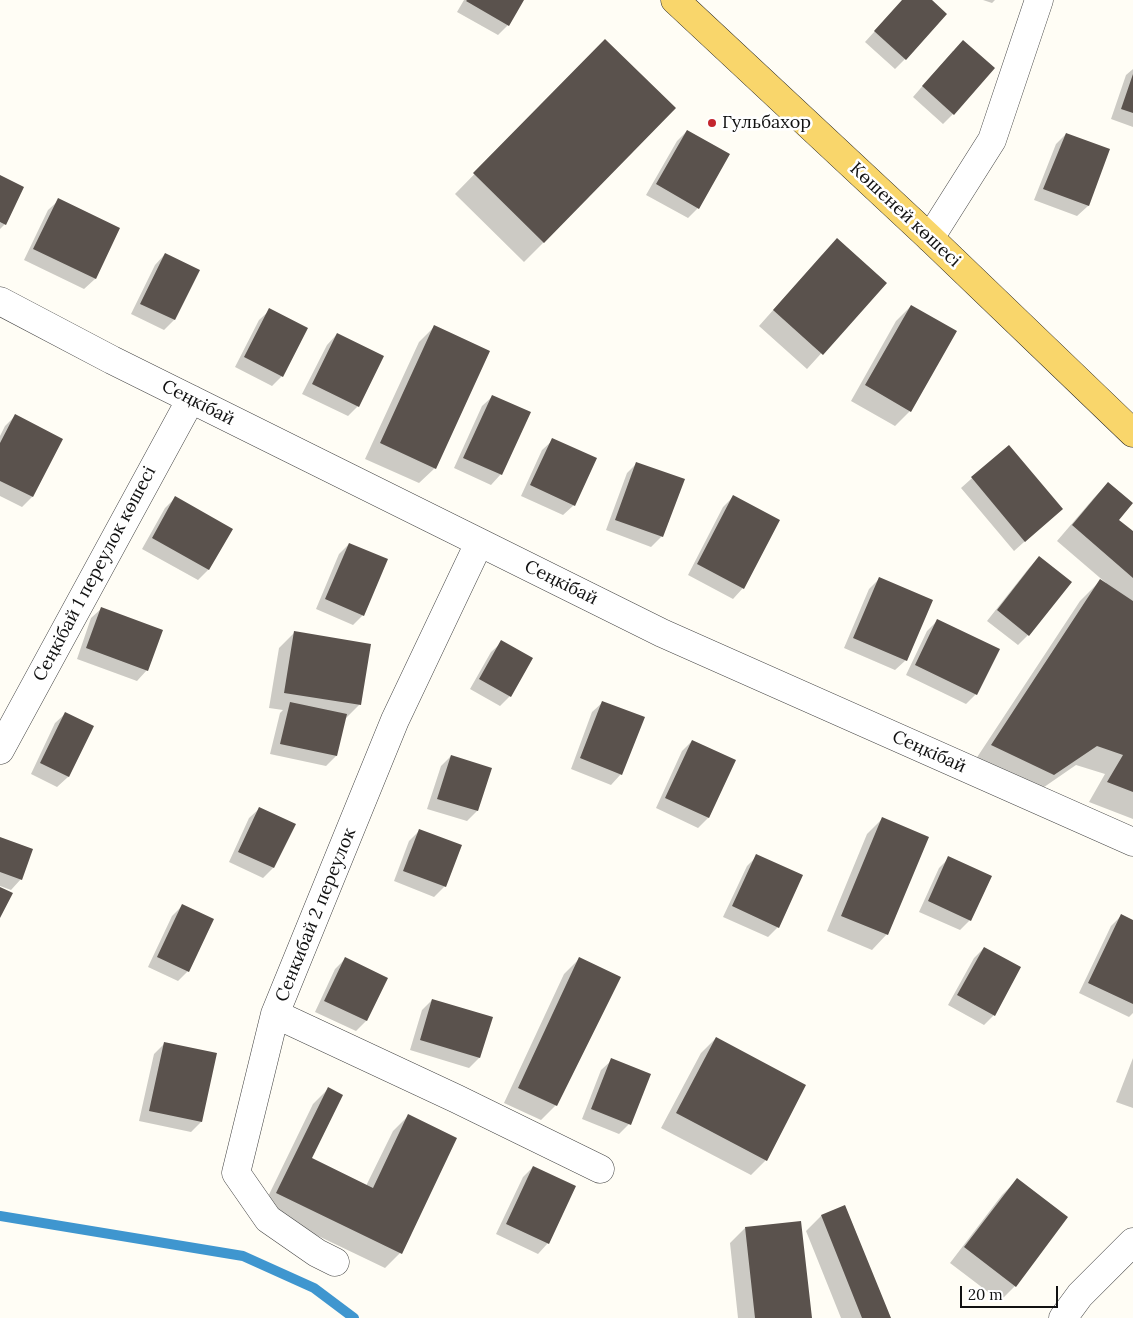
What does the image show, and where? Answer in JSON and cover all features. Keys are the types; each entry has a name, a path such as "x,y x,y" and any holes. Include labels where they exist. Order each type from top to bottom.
{"main road":[{"name":"Көшеней көшесі","path":"675,0 930,238 1133,432"}],"street":[{"path":"930,238 992,140 1039,0"},
{"name":"Сеңкібай","path":"0,301 191,399 662,633 1133,842"},
{"name":"Сеңкібай 1 переулок көшесі","path":"0,750 191,399"},
{"name":"Сенкибай 2 переулок","path":"335,1262 316,1253 268,1219 236,1173 275,1014 395,720 479,542"},
{"path":"275,1014 457,1099 600,1169"},
{"path":"1063,1318 1080,1295 1133,1242"}],"building":[{"path":"467,0 524,0 509,26"},
{"path":"902,0 932,0 947,14 906,60 874,31"},
{"path":"605,39 676,108 544,243 473,173"},
{"path":"963,40 995,68 954,115 922,86"},
{"path":"1133,74 1133,113 1121,109"},
{"path":"687,130 730,154 699,209 656,184"},
{"path":"1066,133 1110,149 1089,206 1043,189"},
{"path":"0,175 24,187 6,225 0,222"},
{"path":"58,198 120,228 96,279 33,249"},
{"path":"837,238 887,283 823,355 773,310"},
{"path":"165,253 200,270 175,320 140,304"},
{"path":"911,305 957,331 911,412 865,385"},
{"path":"269,308 308,328 283,377 244,357"},
{"path":"434,325 490,351 436,469 380,443"},
{"path":"337,333 384,356 359,407 312,384"},
{"path":"492,395 531,412 502,475 463,458"},
{"path":"15,414 63,439 33,497 0,481 0,443"},
{"path":"552,438 597,458 575,506 530,485"},
{"path":"1009,445 1063,509 1025,542 971,477"},
{"path":"636,462 685,479 663,537 615,520"},
{"path":"1108,482 1133,503 1119,520 1133,531 1133,578 1072,525"},
{"path":"733,495 780,520 744,589 697,564"},
{"path":"175,496 233,529 209,570 152,538"},
{"path":"349,543 388,559 364,616 325,599"},
{"path":"1039,556 1072,582 1029,636 997,610"},
{"path":"879,577 933,600 907,661 853,638"},
{"path":"1100,579 1133,601 1133,792 1107,782 1123,755 1097,746 1054,775 991,745"},
{"path":"101,607 163,630 148,671 86,648"},
{"path":"937,619 1000,649 977,695 915,665"},
{"path":"294,631 371,644 361,705 284,693"},
{"path":"501,640 533,658 511,697 479,679"},
{"path":"602,701 645,717 622,775 580,758"},
{"path":"290,702 347,714 337,756 280,744"},
{"path":"65,712 94,726 69,777 40,763"},
{"path":"692,740 736,760 709,818 665,798"},
{"path":"451,755 492,768 478,811 437,799"},
{"path":"259,807 296,824 274,868 238,852"},
{"path":"882,817 929,837 888,935 841,916"},
{"path":"419,829 462,845 446,887 403,871"},
{"path":"0,837 33,849 22,880 0,872"},
{"path":"756,854 803,875 779,928 732,906"},
{"path":"948,856 992,876 971,921 928,901"},
{"path":"0,887 13,893 0,918"},
{"path":"182,904 214,919 189,972 157,957"},
{"path":"1121,914 1133,920 1133,1004 1088,983"},
{"path":"984,947 1021,967 995,1016 957,995"},
{"path":"345,957 388,978 367,1021 324,1001"},
{"path":"579,957 621,977 557,1106 518,1088"},
{"path":"432,999 493,1017 480,1058 420,1040"},
{"path":"716,1037 806,1085 767,1161 676,1113"},
{"path":"164,1042 217,1053 202,1122 149,1111"},
{"path":"611,1058 651,1074 631,1125 591,1109"},
{"path":"328,1087 343,1095 312,1158 373,1188 408,1114 457,1138 402,1254 276,1193"},
{"path":"533,1166 576,1186 549,1244 506,1224"},
{"path":"1017,1178 1068,1217 1016,1287 964,1247"},
{"path":"845,1205 891,1318 862,1318 821,1215"},
{"path":"801,1221 812,1318 755,1318 745,1227"}],"waterway":[{"path":"0,1216 243,1256 314,1288 354,1318"}],"place":[{"name":"Гульбахор","path":"712,123"}]}
